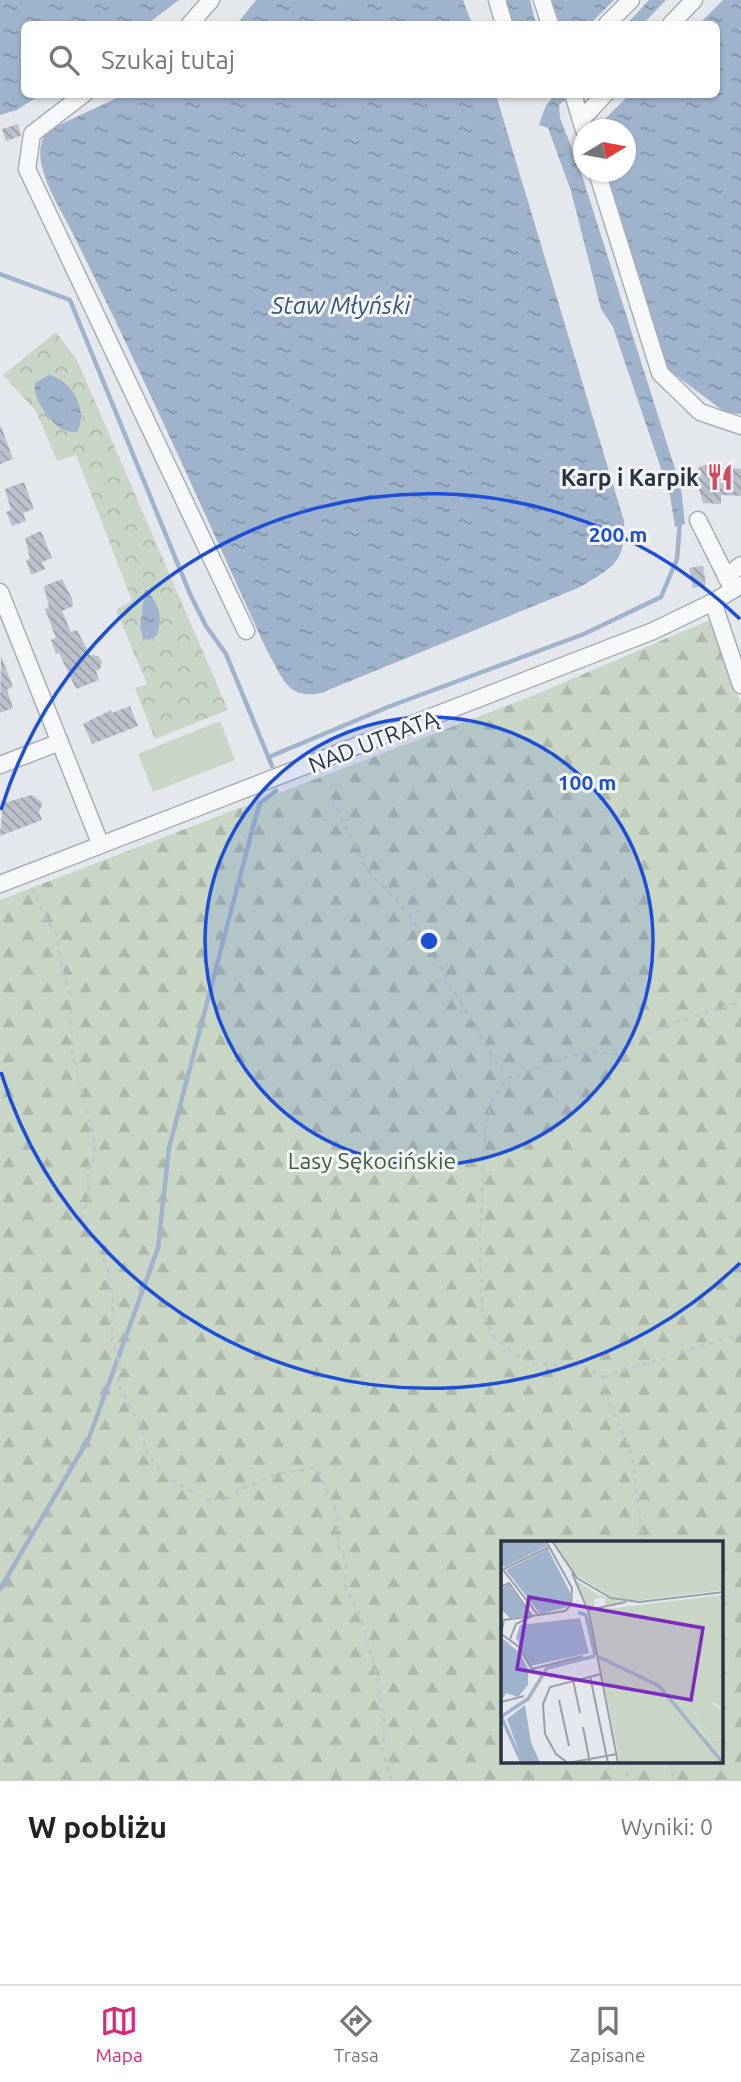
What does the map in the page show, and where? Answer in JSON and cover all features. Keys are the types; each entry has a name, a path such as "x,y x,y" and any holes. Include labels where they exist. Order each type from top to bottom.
{"street":[{"path":"193,21 211,0"},
{"path":"497,0 503,21"},
{"path":"542,0 549,21"},
{"path":"610,21 631,0"},
{"path":"674,21 694,0"},
{"path":"79,98 32,134 27,169 246,631"},
{"path":"574,98 581,119"},
{"path":"587,119 602,98"},
{"path":"600,182 660,373 699,412 741,426"},
{"path":"698,520 733,584"},
{"name":"NAD UTRATĄ","path":"0,884 100,843 653,631 713,602 733,584 741,565"},
{"path":"0,592 100,843"},
{"path":"713,602 741,685"},
{"path":"0,765 60,742"}],"path":[{"path":"332,799 367,870 409,914 506,1079"},
{"path":"31,881 34,899 57,934 62,969 69,991 73,1057 94,1137 95,1157 88,1167 89,1196 82,1217 108,1269 113,1297 111,1340 120,1365 119,1386 141,1428 148,1456 166,1477 207,1500 229,1498 248,1485 281,1473 317,1468 338,1516 338,1546 346,1562 345,1586 362,1621 375,1669 385,1724 382,1750 392,1781"},
{"path":"643,1541 632,1455 611,1408 603,1377 585,1366 534,1364 511,1352 494,1337 482,1310 480,1240 485,1129 492,1101 506,1079 570,1056 598,1052 616,1054 645,1035 670,1024 741,1002"},
{"path":"603,1377 741,1334"}],"green space":[{"path":"56,332 78,362 228,710 155,739 135,688 147,684 116,610 132,601 76,455 57,461 36,411 3,375"},
{"name":"Lasy Sękocińskie","path":"712,619 741,705 741,1781 0,1781 0,900 532,696"},
{"path":"220,721 235,760 153,792 138,754"}],"water":[{"path":"0,0 179,0 151,21 21,21 21,98 35,98 17,110 0,115"},
{"path":"256,0 463,0 471,21 239,21"},
{"path":"506,0 530,0 535,21 511,21"},
{"path":"550,0 614,0 593,21 557,21"},
{"path":"649,0 666,0 646,21 630,21"},
{"path":"723,0 741,0 741,414 726,413 666,368 608,182 636,182 636,119 605,119 626,98 720,98 720,21 702,21"},
{"name":"Staw Młyński","path":"117,98 497,98 624,521 622,546 614,563 578,588 321,693 309,694 293,690 282,678 267,651 97,282 53,197 43,171 41,147 44,136 57,126"},
{"path":"552,98 566,98 559,105 560,118 573,151 573,182 584,182 681,488 685,524 675,527 670,495 613,327 601,309 571,191 548,128 539,125 546,105"},
{"path":"49,375 65,383 76,398 81,415 77,432 69,432 54,423 37,399 35,383"},
{"path":"145,589 154,599 160,616 157,635 149,640 143,638 140,627"}],"building":[{"path":"18,124 21,136 6,141 2,129"},
{"path":"0,427 13,459 0,464"},
{"name":"Karp i Karpik","path":"705,465 741,469 741,496 721,495 721,504 703,503 698,485 699,467"},
{"path":"24,482 34,509 23,513 26,521 12,526 6,512 11,510 5,489"},
{"path":"41,531 52,558 42,562 45,569 31,575 26,560 30,559 25,538"},
{"path":"703,566 706,585 693,588 689,568"},
{"path":"62,579 72,599 73,606 62,611 71,632 77,630 90,655 98,656 102,661 100,669 96,671 99,680 76,689 59,653 56,654 51,640 56,638 45,609 49,607 44,586"},
{"path":"1,656 13,687 7,689 13,708 0,713"},
{"path":"130,706 138,726 92,744 83,724 111,710 112,713"},
{"path":"32,795 43,803 39,812 42,820 0,836 3,803"}],"waterway":[{"path":"0,274 70,300 190,594 206,626 226,654 272,766"},
{"path":"269,757 388,707 584,634 661,597 677,559 680,521"},
{"path":"0,1589 89,1438 158,1248 169,1148 260,803 276,791"}],"place":[{"name":"Karp i Karpik","path":"720,477"}]}
